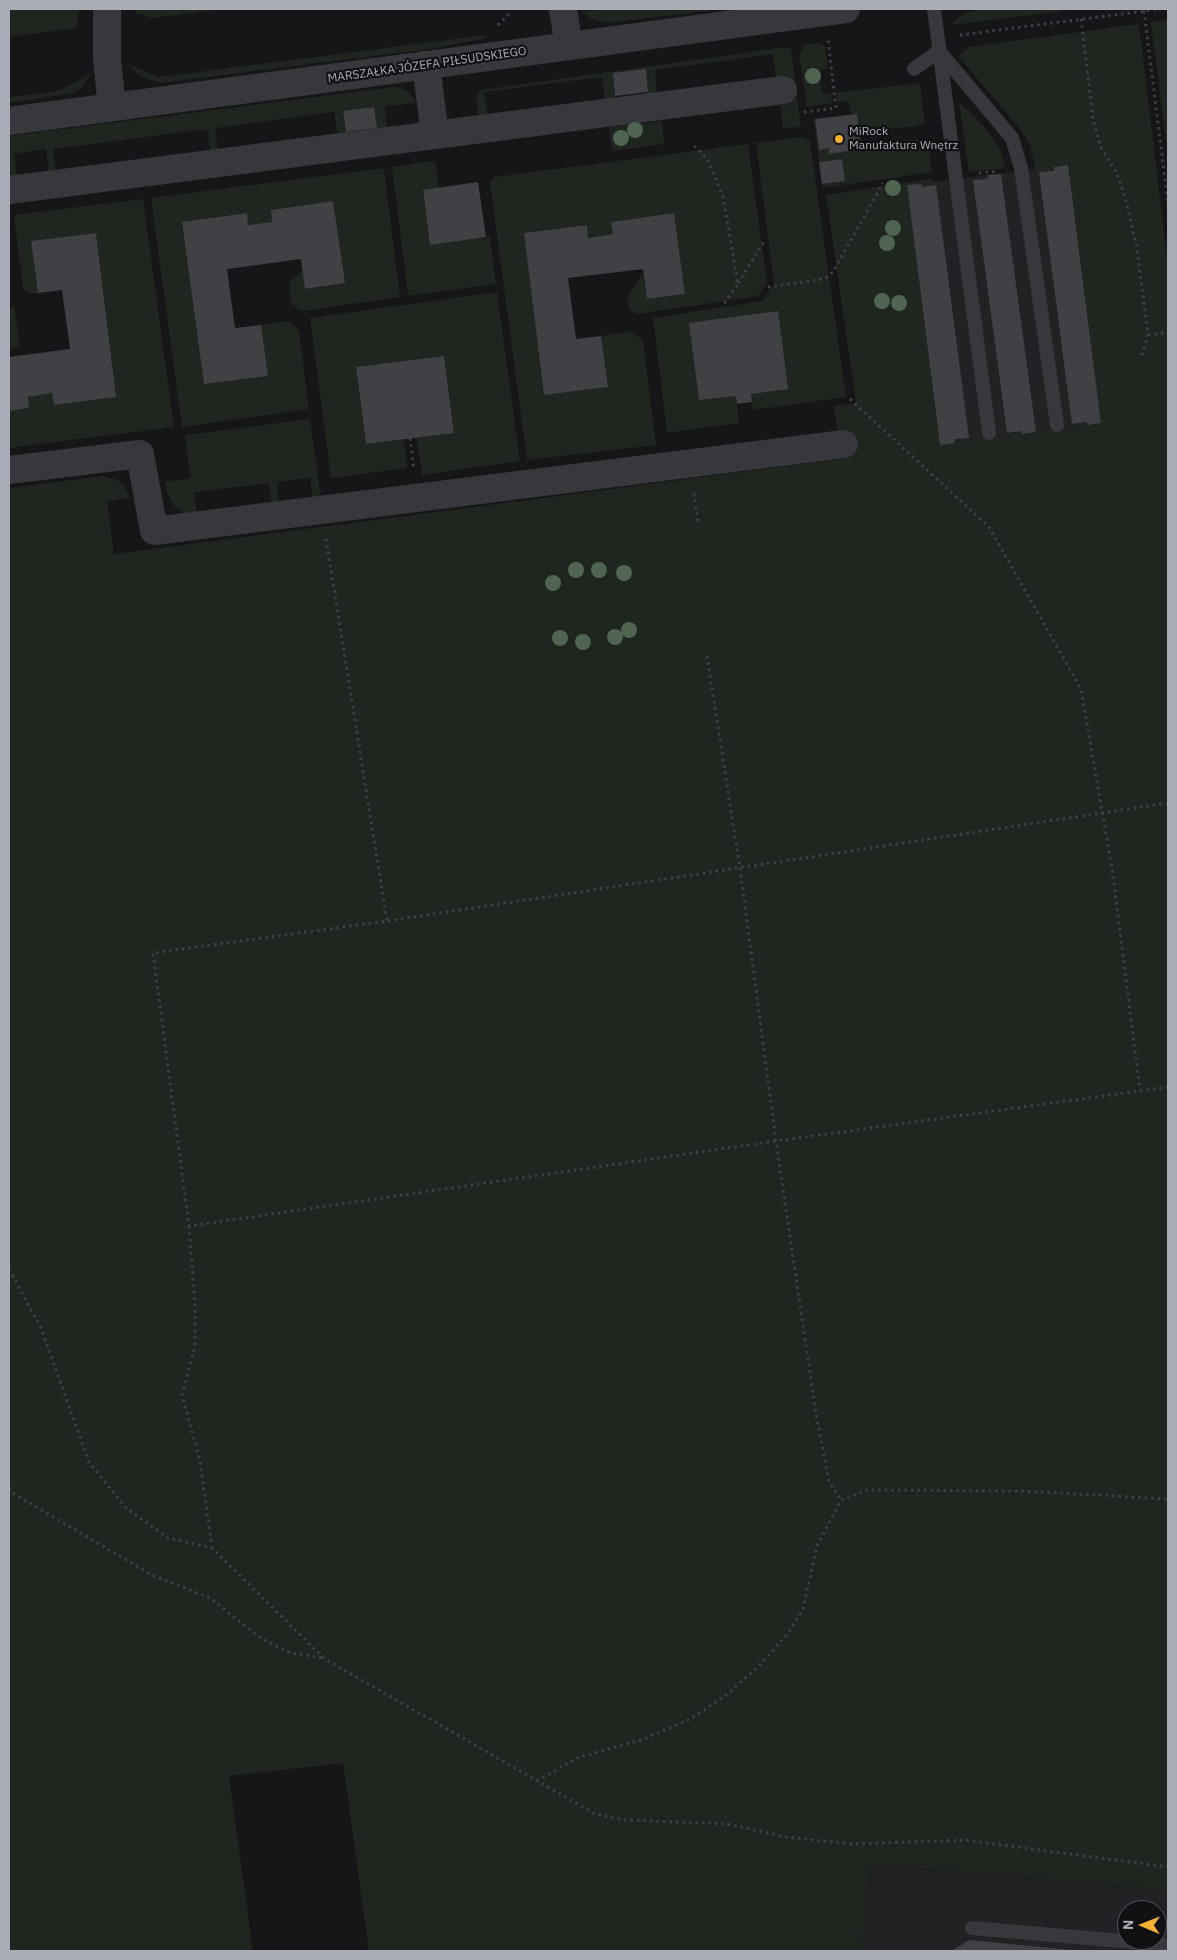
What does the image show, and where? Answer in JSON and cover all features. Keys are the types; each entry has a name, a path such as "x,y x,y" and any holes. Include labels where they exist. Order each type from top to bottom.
{"street":[{"path":"108,9 108,59 112,107"},
{"path":"563,9 569,46"},
{"name":"MARSZAŁKA JÓZEFA PIŁSUDSKIEGO","path":"9,121 846,9"},
{"path":"426,65 435,135"},
{"path":"9,190 782,90"},
{"path":"9,470 140,454 154,531 844,444"}],"lane":[{"path":"934,9 989,433"},
{"path":"914,69 938,44"},
{"path":"938,44 1012,138 1021,168 1056,425"},
{"path":"972,1928 1168,1945"}],"path":[{"path":"938,44 1081,19 1160,9"},
{"path":"1144,11 1168,203"},
{"path":"1081,19 1092,119 1101,148 1116,174 1126,201 1137,248 1148,335 1141,358"},
{"path":"804,112 836,108 828,35"},
{"path":"694,146 706,158 722,197 738,284"},
{"path":"956,176 1021,168"},
{"path":"768,287 824,279 833,272 883,183"},
{"path":"724,304 765,240"},
{"path":"1148,335 1168,332"},
{"path":"850,399 989,527 1080,689 1113,875 1140,1090"},
{"path":"410,438 415,475"},
{"path":"321,510 387,921"},
{"path":"707,656 740,868 776,1141 816,1414 829,1481 841,1500"},
{"path":"212,1548 200,1461 182,1395 195,1346 195,1304 189,1226 153,953 387,921 1168,803"},
{"path":"189,1226 776,1141 1168,1087"},
{"path":"9,1268 41,1328 89,1462 127,1509 168,1538 212,1548 325,1659 595,1814 625,1820 727,1824 786,1837 852,1844 964,1840 1168,1867"},
{"path":"9,1488 11,1492 150,1574 210,1598 259,1637 290,1653 325,1659"},
{"path":"536,1781 577,1758 644,1739 690,1719 725,1696 760,1665 789,1632 803,1609 817,1546 841,1500 868,1490 1023,1491 1168,1499"}],"shaded area":[{"path":"9,9 79,9 76,28 9,37"},
{"path":"136,9 223,9 152,18 136,13"},
{"path":"603,9 724,9 606,23 592,19 582,12"},
{"path":"984,9 1077,9 952,25 966,13"},
{"path":"1168,20 1168,157 1151,22"},
{"path":"1139,24 1168,266 1168,1890 870,1864 861,1951 369,1951 343,1763 229,1776 253,1951 9,1951 9,488 102,476 113,478 120,482 130,498 107,501 114,554 849,458 847,430 837,431 834,406 856,403 826,195 931,179 936,185 922,187 921,184 907,186 940,444 1101,423 1068,166 1054,167 1054,171 1039,172 1036,170 1030,145 1021,130 958,56 969,47"},
{"path":"485,35 486,38 437,48 162,83 144,78 136,73 130,65 159,77"},
{"path":"819,43 825,46 828,69 819,70 822,94 831,93 832,103 807,107 799,53 806,44"},
{"path":"787,47 791,49 801,127 783,128 780,105 788,105 784,76 776,76 773,54 655,70 657,92 648,94 646,70 613,73 615,98 605,100 602,77 484,92 487,115 478,117 476,95 481,90"},
{"path":"92,73 81,88 73,93 9,103 9,97 59,91"},
{"path":"920,83 925,125 860,132 857,114 851,115 849,101 838,102 836,93"},
{"path":"394,87 407,91 416,103 385,106 387,128 377,129 374,107 343,111 346,134 338,135 334,112 215,128 218,151 211,152 207,129 53,149 56,172 49,173 46,149 14,154 17,177 9,178 9,136"},
{"path":"959,102 994,140 1000,149 1005,168 969,172"},
{"path":"814,119 819,149 829,148 829,153 848,151 848,146 921,139 928,143 932,172 822,188 822,184 845,181 842,159 819,162"},
{"path":"662,121 664,144 612,151 609,127"},
{"path":"804,137 810,142 846,397 753,410 751,394 689,324 699,400 736,396 739,423 667,433 653,318 763,301 774,284 756,143"},
{"path":"748,144 767,283 758,296 637,314 629,310 627,297 643,274 647,299 685,294 674,213 611,222 613,234 588,238 587,225 524,233 544,395 608,387 601,336 631,331 643,340 656,445 527,460 490,183 494,177"},
{"path":"435,161 439,188 423,190 430,244 490,237 496,284 408,296 392,167"},
{"path":"1068,165 1101,423 940,445 907,185"},
{"path":"384,168 400,297 301,311 291,303 289,283 303,270 306,289 344,283 333,201 271,210 272,222 248,225 246,213 182,222 204,384 267,376 261,325 290,321 299,331 309,409 182,427 151,198"},
{"path":"143,199 174,427 9,448 9,411 29,408 28,397 52,393 54,405 116,397 96,233 31,241 38,293 28,293 23,289 14,215"},
{"path":"497,292 520,461 422,475 417,438 454,432 444,356 356,367 366,444 404,439 407,468 331,478 310,318"},
{"path":"14,306 20,347 9,349 9,307"},
{"path":"310,419 321,499 313,500 310,478 277,482 279,505 272,506 269,483 194,492 197,515 178,509 168,495 165,482 190,478 185,435"},
{"path":"869,1864 1168,1890 1168,1951 861,1951"}],"building":[{"path":"646,69 648,92 615,96 613,73"},
{"path":"374,107 377,128 346,132 343,111"},
{"name":"MiRock Manufaktura Wnętrz","path":"857,114 861,145 848,146 848,151 829,154 829,148 819,150 815,119"},
{"path":"842,159 845,181 822,184 819,162"},
{"path":"1068,165 1101,423 1087,425 1087,422 1072,424 1039,172 1054,171 1054,167"},
{"path":"1001,174 1036,432 1022,434 1021,431 1007,433 973,180 988,179 987,175"},
{"path":"478,182 486,237 430,245 423,190"},
{"path":"921,184 922,187 936,185 969,438 955,439 955,443 940,445 907,185"},
{"path":"333,201 345,283 305,289 301,259 227,269 235,328 261,325 268,376 204,384 182,222 247,213 248,225 272,222 271,210"},
{"path":"674,213 685,294 647,299 643,269 568,278 576,339 601,336 608,387 544,395 524,233 587,225 588,238 613,234 611,222"},
{"path":"96,233 116,397 54,405 52,393 28,397 29,408 9,411 9,357 70,349 62,290 38,293 31,241"},
{"path":"778,311 788,389 751,394 752,402 737,404 736,396 699,400 689,323"},
{"path":"444,356 454,433 366,444 356,367"},
{"path":"969,1940 1072,1950 1072,1951 952,1951"}],"place":[{"name":"MiRock Manufaktura Wnętrz","path":"839,139"}]}
